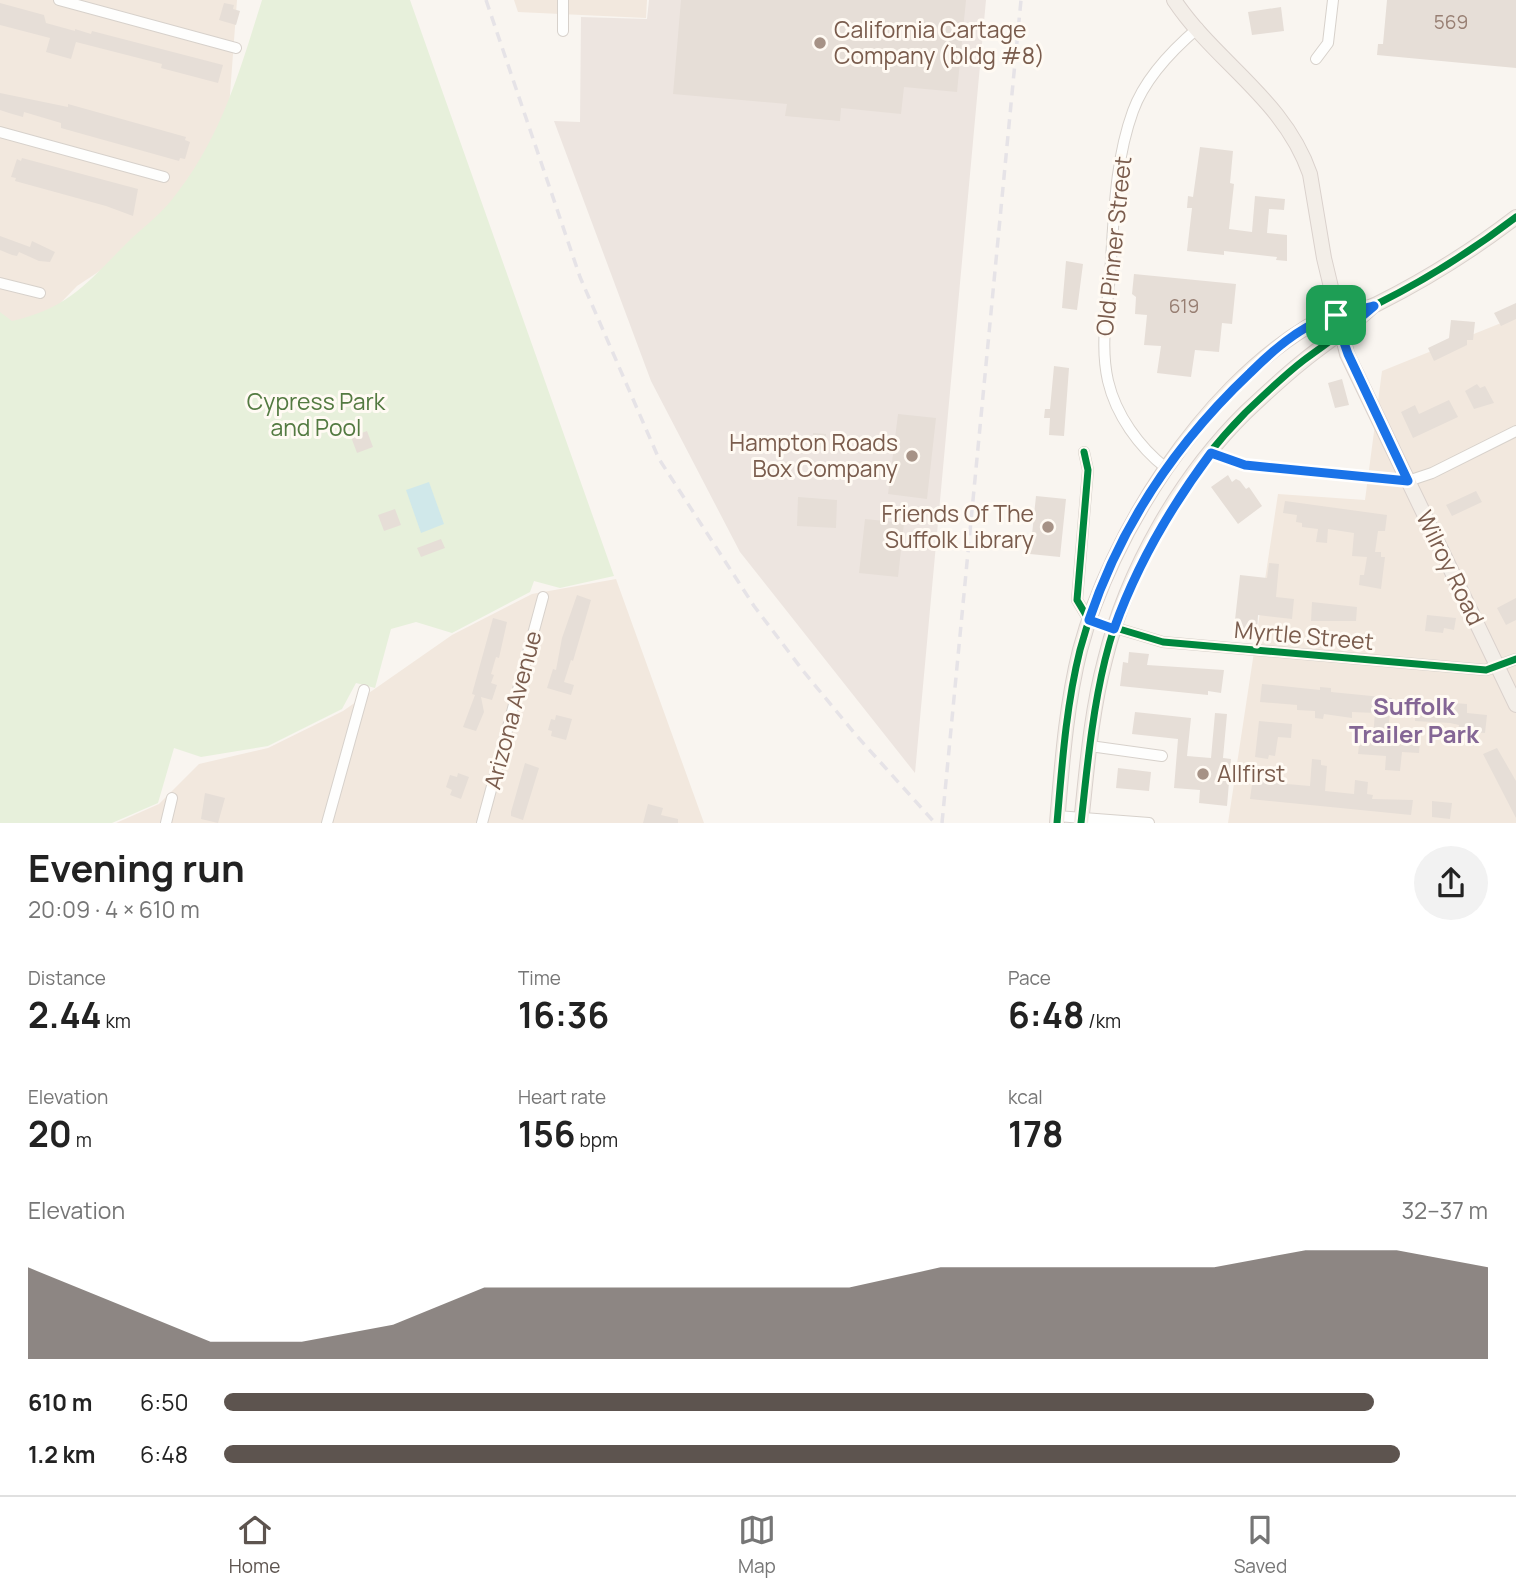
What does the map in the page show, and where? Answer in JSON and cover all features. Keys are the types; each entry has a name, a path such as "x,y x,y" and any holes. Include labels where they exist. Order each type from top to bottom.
{"main road":[{"name":"Wilroy Road","path":"1174,0 1281,117 1303,154 1310,174 1336,315 1348,354 1516,705"},
{"path":"1082,820 1096,698 1114,629 1147,551 1187,485 1211,453 1271,388 1304,360 1374,306 1467,252 1516,217"},
{"path":"1057,819 1070,701 1089,620 1130,525 1166,468 1217,406 1258,365 1307,327 1336,315 1374,306"}],"street":[{"path":"59,0 236,48"},
{"path":"563,0 563,31"},
{"path":"1316,59 1328,43 1333,0"},
{"name":"Old Pinner Street","path":"1166,468 1148,452 1121,414 1108,383 1104,342 1117,181 1133,111 1163,62 1198,29"},
{"path":"0,132 164,177"},
{"path":"0,283 40,293"},
{"path":"1211,453 1245,465 1408,481 1432,474 1516,431"},
{"path":"1084,452 1088,470 1077,600 1089,620"},
{"name":"Arizona Avenue","path":"482,823 543,597"},
{"name":"Myrtle Street","path":"1089,620 1164,642 1436,667 1486,670 1516,659"},
{"path":"327,823 364,690"},
{"path":"1090,746 1162,756"},
{"path":"166,823 173,798"},
{"path":"1057,819 1149,823"}],"shaded area":[{"path":"0,0 237,0 223,189 77,286 0,365"},
{"path":"514,0 647,0 646,18 518,12"},
{"path":"649,0 986,0 915,773 740,552 651,381 554,121 580,122 581,17 647,19"},
{"path":"1516,317 1516,823 1228,823 1278,494 1365,500 1382,371"},
{"path":"616,579 704,823 116,823 159,804 199,764 268,748 343,711 452,635 532,594"}],"green space":[{"name":"Cypress Park and Pool","path":"262,0 410,0 614,576 560,588 534,581 530,592 452,633 416,622 391,629 375,688 356,683 342,709 268,746 201,757 174,748 158,803 112,823 0,823 0,312 12,321 62,302 86,283 170,202 203,155 226,106"}],"water":[{"path":"429,482 444,524 421,533 406,490"}],"building":[{"name":"California Cartage Company (bldg #8)","path":"681,0 966,0 957,92 904,87 901,114 841,108 840,121 785,116 787,104 673,94"},
{"path":"1387,0 1516,0 1516,68 1377,55 1378,44 1383,44"},
{"path":"0,3 44,15 46,23 91,34 92,31 223,65 218,83 161,68 162,64 76,42 71,59 46,52 50,38 0,25"},
{"path":"224,3 234,5 233,9 240,11 236,25 219,20"},
{"path":"1281,7 1284,31 1252,35 1248,12"},
{"path":"0,93 68,107 68,104 186,137 185,140 190,142 185,159 180,158 179,161 61,128 61,123 24,112 23,117 0,110"},
{"path":"1200,147 1233,151 1230,183 1234,184 1229,229 1252,232 1255,196 1285,199 1284,210 1269,209 1267,233 1287,235 1287,261 1276,260 1277,257 1224,251 1224,255 1187,251 1192,208 1187,208 1188,196 1193,197"},
{"path":"22,158 138,189 133,216 15,181 16,178 11,177 17,159 21,161"},
{"path":"0,236 30,247 32,241 55,252 50,262 39,261 19,252 17,256 12,255 0,250"},
{"path":"1066,261 1083,264 1077,310 1062,308"},
{"path":"1134,274 1236,284 1232,324 1222,323 1219,352 1195,350 1191,377 1157,373 1161,346 1144,345 1147,315 1135,314 1136,297 1132,294"},
{"path":"1516,303 1516,319 1501,326 1494,313"},
{"path":"1451,320 1475,322 1473,340 1467,340 1467,345 1434,361 1428,348 1449,338"},
{"path":"1054,366 1069,368 1064,436 1049,435 1050,418 1044,418 1045,409 1050,409"},
{"path":"1342,379 1349,405 1335,408 1328,383"},
{"path":"1477,384 1480,388 1485,386 1494,403 1474,409 1465,391"},
{"path":"1449,400 1458,417 1413,438 1401,412 1415,405 1419,414"},
{"name":"Hampton Roads Box Company","path":"898,414 936,418 927,499 888,494"},
{"path":"367,431 373,447 357,453 351,437"},
{"path":"813,433 826,434 825,450 812,449"},
{"path":"1228,475 1232,482 1236,479 1246,489 1249,487 1262,506 1238,524 1211,487"},
{"path":"1476,491 1482,502 1452,516 1446,505"},
{"name":"Friends Of The Suffolk Library","path":"1036,496 1066,499 1060,557 1030,554"},
{"path":"798,497 837,500 836,528 797,526"},
{"path":"1285,501 1387,515 1385,531 1378,531 1375,552 1381,552 1381,557 1385,557 1381,589 1359,585 1367,557 1352,556 1354,533 1328,529 1327,543 1316,542 1318,529 1302,527 1302,523 1296,522 1297,515 1283,513"},
{"path":"395,509 401,525 384,531 378,515"},
{"path":"865,519 904,523 898,577 859,573"},
{"path":"441,539 445,548 421,557 417,548"},
{"path":"1269,563 1279,564 1276,597 1294,599 1292,619 1258,615 1257,631 1234,629 1240,575 1267,578"},
{"path":"577,595 591,600 564,682 574,685 571,695 547,688 553,669 556,670 562,638"},
{"path":"1516,598 1516,620 1506,625 1497,608"},
{"path":"1312,602 1357,607 1356,621 1311,621"},
{"path":"1427,615 1456,618 1454,630 1444,628 1443,633 1425,631"},
{"path":"493,618 507,622 499,658 496,657 491,674 494,675 491,683 497,685 492,700 481,697 484,712 476,731 463,727 475,695 472,694"},
{"path":"1129,652 1149,654 1147,665 1224,670 1221,693 1208,691 1208,695 1120,686 1123,662 1128,663"},
{"path":"1262,684 1320,690 1320,687 1331,688 1331,692 1392,698 1387,737 1420,741 1419,753 1402,752 1400,771 1385,770 1386,756 1358,754 1360,736 1373,737 1375,713 1352,712 1352,718 1324,714 1323,719 1315,718 1315,711 1297,710 1297,705 1260,702"},
{"path":"1427,701 1467,704 1467,713 1487,715 1485,733 1458,731 1459,725 1450,723 1415,721 1415,715 1409,714 1410,705 1427,705"},
{"path":"1135,712 1191,718 1187,756 1211,758 1215,713 1227,714 1223,758 1231,759 1227,806 1199,803 1200,790 1174,788 1178,739 1132,734"},
{"path":"556,715 572,719 566,740 551,736 552,731 548,730 551,719 555,720"},
{"path":"1259,721 1292,724 1291,738 1278,737 1275,756 1269,755 1268,759 1255,757"},
{"path":"1497,748 1516,781 1516,818 1483,754"},
{"path":"1312,759 1321,760 1321,765 1327,766 1325,791 1354,794 1355,780 1368,782 1367,794 1373,795 1372,799 1413,800 1411,815 1250,799 1253,778 1310,786"},
{"path":"525,763 539,768 523,820 511,816 511,812"},
{"path":"1118,768 1151,772 1149,791 1116,788"},
{"path":"458,773 469,777 461,799 450,795 452,790 446,787 450,775 457,777"},
{"path":"205,793 225,798 218,823 201,819"},
{"path":"1432,801 1452,803 1450,819 1432,817"},
{"path":"648,804 663,808 661,815 678,819 678,823 643,823"}],"railway":[{"path":"486,0 580,277 659,459 754,606 804,672 935,823"},
{"path":"942,823 1021,0"}],"cycle path":[{"path":"1057,823 1071,693 1080,650 1094,605 1138,513 1197,426 1268,354 1307,327 1324,319 1369,308 1395,295 1466,253 1516,217"},
{"path":"1081,823 1093,721 1105,660 1127,593 1159,528 1199,467 1245,413 1296,366 1371,308"},
{"path":"1084,452 1088,470 1077,600 1089,620 1163,642 1486,670 1516,659"}],"place":[{"name":"California Cartage Company (bldg #8)","path":"820,43"},
{"name":"Hampton Roads Box Company","path":"912,456"},
{"name":"Friends Of The Suffolk Library","path":"1048,527"},
{"name":"Allfirst","path":"1203,774"}],"district":[{"name":"Suffolk Trailer Park","path":"1414,721"}],"route":[{"path":"1374,306 1341,334 1408,481 1245,465 1211,453 1154,537 1128,591 1114,629 1089,620 1130,525 1184,445 1217,406 1258,365 1307,327 1336,315 1374,306"}]}
